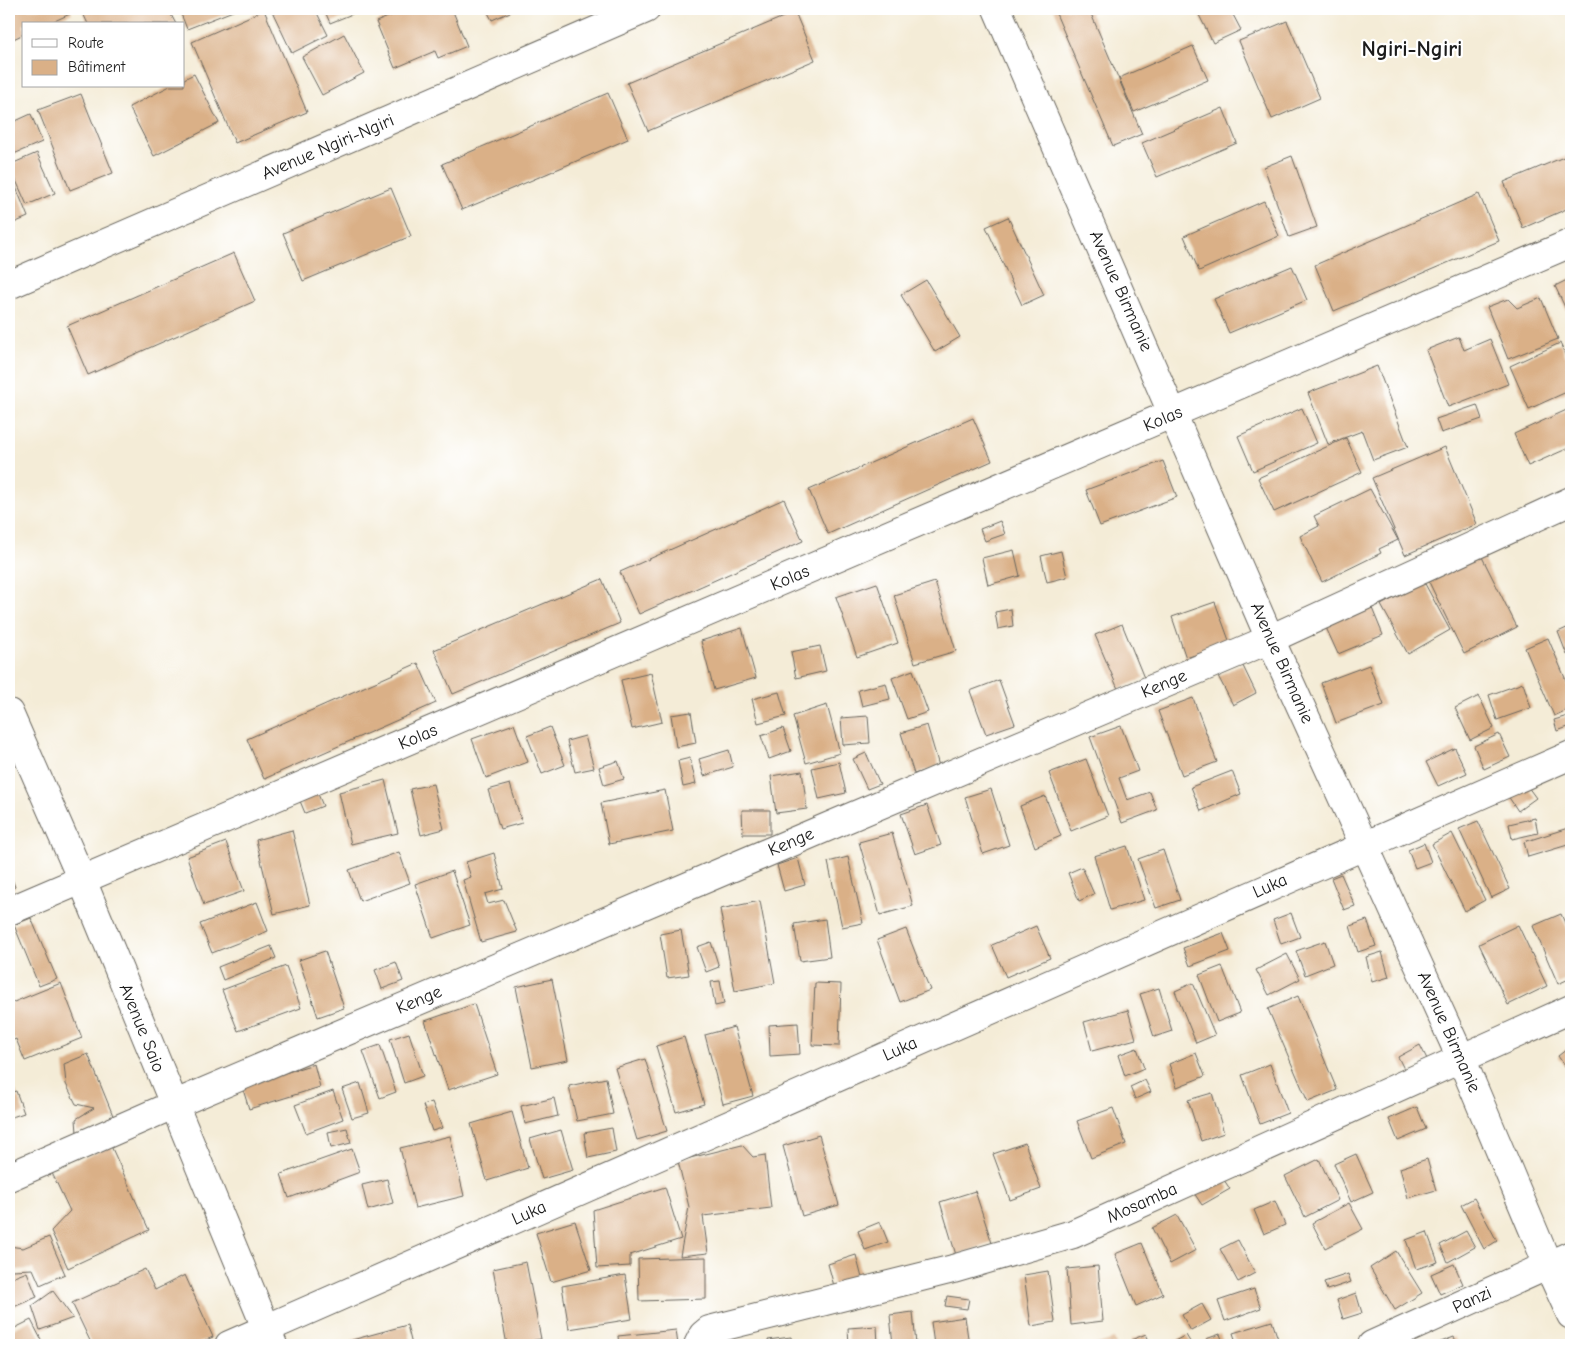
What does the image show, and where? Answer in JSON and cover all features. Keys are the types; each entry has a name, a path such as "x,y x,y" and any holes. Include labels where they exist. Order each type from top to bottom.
{"street":[{"name":"Avenue Ngiri-Ngiri","path":"9,285 646,9"},
{"name":"Avenue Birmanie","path":"997,9 1270,639 1461,1058 1560,1260 1571,1314"},
{"name":"Kolas","path":"9,910 1571,243"},
{"name":"Kenge","path":"9,1177 173,1105 1270,639 1571,501"},
{"name":"Avenue Saio","path":"9,713 82,880 270,1337"},
{"name":"Luka","path":"229,1345 270,1337 1365,844 1571,754"},
{"name":"Mosamba","path":"698,1345 702,1335 709,1330 953,1269 1073,1234 1571,1009"},
{"name":"Panzi","path":"1372,1345 1560,1260"}],"building":[{"path":"9,9 70,9 72,13 52,22 22,22 22,35 9,41"},
{"path":"81,9 122,9 125,13 133,9 168,9 175,22 87,22"},
{"path":"179,9 238,9 187,29"},
{"path":"271,9 315,9 328,35 292,53"},
{"path":"324,9 356,9 357,12 330,23"},
{"path":"407,9 452,9 467,46 438,58 435,51 395,68 376,22"},
{"path":"486,9 517,9 492,20"},
{"path":"1054,9 1089,9 1142,134 1113,146"},
{"path":"1196,9 1230,9 1241,30 1213,43"},
{"path":"264,10 307,112 235,143 192,42"},
{"path":"795,12 815,60 648,131 627,83"},
{"path":"1287,21 1320,98 1272,119 1239,41"},
{"path":"344,34 364,73 322,95 302,57"},
{"path":"1193,46 1208,80 1134,112 1119,78"},
{"path":"194,74 219,123 154,156 129,107 166,88 185,88 185,78"},
{"path":"608,93 628,139 462,210 442,164"},
{"path":"81,94 113,173 70,190 38,110"},
{"path":"1223,108 1237,143 1157,177 1142,143"},
{"path":"31,114 42,142 9,156 9,124"},
{"path":"37,153 55,193 27,205 9,165"},
{"path":"1571,154 1571,207 1523,228 1504,182"},
{"path":"1292,156 1317,227 1289,237 1264,167"},
{"path":"9,170 28,217 9,225"},
{"path":"391,188 411,236 303,281 283,233"},
{"path":"1479,194 1499,241 1334,311 1315,265"},
{"path":"1264,201 1279,236 1199,271 1184,236"},
{"path":"1008,217 1044,295 1022,305 986,227"},
{"path":"234,253 255,301 88,375 67,326"},
{"path":"1292,266 1307,300 1229,333 1214,299"},
{"path":"1571,278 1571,320 1555,286"},
{"path":"926,280 960,337 935,352 901,295"},
{"path":"1541,298 1558,339 1508,359 1487,307 1508,299 1517,308"},
{"path":"1459,337 1464,350 1490,339 1508,384 1448,407 1426,350"},
{"path":"1560,343 1571,368 1571,390 1529,409 1510,366"},
{"path":"1377,366 1408,447 1373,460 1362,431 1328,444 1308,393"},
{"path":"1477,405 1482,419 1441,433 1436,419"},
{"path":"1302,408 1317,443 1253,471 1238,436"},
{"path":"1571,408 1571,447 1528,466 1514,434"},
{"path":"973,418 992,461 828,534 809,490"},
{"path":"1346,438 1362,472 1274,512 1258,478"},
{"path":"1445,447 1477,524 1405,555 1372,478"},
{"path":"1163,461 1177,497 1100,526 1086,490"},
{"path":"1370,489 1398,540 1379,549 1381,553 1322,582 1300,536 1319,526 1314,516"},
{"path":"784,499 803,541 639,614 620,572"},
{"path":"1000,521 1005,534 985,541 980,529"},
{"path":"1014,550 1020,576 988,585 982,558"},
{"path":"1061,551 1067,577 1047,582 1041,556"},
{"path":"1481,555 1517,627 1464,654 1429,582"},
{"path":"602,579 620,623 453,694 434,650"},
{"path":"935,582 956,651 915,663 894,595"},
{"path":"1424,582 1450,630 1408,654 1381,605"},
{"path":"877,583 898,643 857,657 836,597"},
{"path":"1369,601 1383,635 1338,654 1323,621"},
{"path":"1215,602 1230,643 1186,658 1172,617"},
{"path":"1011,609 1013,626 998,629 995,612"},
{"path":"1122,624 1144,678 1118,689 1095,635"},
{"path":"1571,626 1571,653 1567,655 1558,632"},
{"path":"742,628 756,678 714,690 701,641"},
{"path":"1548,638 1571,692 1571,708 1554,716 1525,648"},
{"path":"820,646 826,671 796,678 791,652"},
{"path":"418,663 436,703 264,779 247,739"},
{"path":"1242,664 1256,693 1233,705 1218,676"},
{"path":"1369,665 1384,705 1336,723 1321,683"},
{"path":"913,670 928,712 907,719 892,678"},
{"path":"651,673 662,722 632,729 621,680"},
{"path":"999,680 1015,724 986,734 970,691"},
{"path":"886,683 890,699 862,706 858,690"},
{"path":"1523,683 1531,708 1497,720 1489,695"},
{"path":"779,692 786,716 758,723 752,699"},
{"path":"1479,696 1494,728 1470,740 1455,708"},
{"path":"1193,698 1217,762 1182,775 1158,711"},
{"path":"827,705 840,753 806,763 793,716"},
{"path":"691,712 696,743 676,747 671,715"},
{"path":"1571,715 1571,726 1557,731 1554,720"},
{"path":"868,716 870,743 843,745 841,718"},
{"path":"514,724 528,762 486,778 472,739"},
{"path":"927,725 939,766 914,774 901,733"},
{"path":"1121,726 1138,771 1119,778 1127,800 1150,792 1157,810 1122,823 1090,737"},
{"path":"550,727 565,765 542,774 527,736"},
{"path":"783,728 791,751 769,759 761,736"},
{"path":"1499,734 1510,757 1484,769 1474,746"},
{"path":"585,736 594,768 575,772 567,741"},
{"path":"1455,748 1467,773 1438,786 1426,762"},
{"path":"729,750 733,767 704,776 699,759"},
{"path":"866,753 880,784 867,789 853,759"},
{"path":"690,758 696,784 683,787 678,761"},
{"path":"1086,759 1108,816 1071,831 1049,773"},
{"path":"618,761 624,779 604,785 599,767"},
{"path":"839,762 846,793 819,799 812,768"},
{"path":"802,771 807,809 776,813 771,776"},
{"path":"1232,771 1241,794 1201,811 1191,787"},
{"path":"385,780 398,833 351,844 339,792"},
{"path":"1525,783 1536,798 1518,811 1508,796"},
{"path":"433,784 444,829 421,835 410,789"},
{"path":"510,784 522,823 500,829 488,790"},
{"path":"991,789 1009,845 983,854 965,797"},
{"path":"665,790 673,831 609,844 601,803"},
{"path":"318,794 323,806 305,813 300,801"},
{"path":"1045,796 1061,836 1035,847 1020,806"},
{"path":"927,805 941,845 915,854 901,814"},
{"path":"742,810 770,810 770,834 743,834"},
{"path":"1535,818 1538,833 1512,839 1509,824"},
{"path":"1478,821 1510,889 1491,898 1459,829"},
{"path":"1568,828 1571,844 1528,857 1524,842"},
{"path":"292,830 310,905 274,914 256,840"},
{"path":"892,833 913,906 880,915 859,842"},
{"path":"1452,833 1485,900 1465,911 1432,844"},
{"path":"226,842 244,891 204,905 187,857"},
{"path":"1424,843 1431,862 1415,868 1408,850"},
{"path":"1127,846 1144,900 1110,910 1094,856"},
{"path":"1163,850 1180,900 1156,908 1138,859"},
{"path":"399,852 410,883 360,901 349,870"},
{"path":"494,853 503,889 485,894 488,904 504,900 517,932 481,942 463,880 471,877 466,862"},
{"path":"848,857 863,923 842,927 828,862"},
{"path":"798,858 805,885 784,891 777,865"},
{"path":"1082,867 1094,894 1079,901 1068,873"},
{"path":"9,871 15,887 9,890"},
{"path":"452,871 470,925 433,938 415,884"},
{"path":"1341,874 1355,906 1344,910 1331,878"},
{"path":"760,901 775,983 735,991 720,909"},
{"path":"257,902 268,931 212,953 200,924"},
{"path":"1291,913 1300,937 1281,944 1273,920"},
{"path":"1561,914 1571,937 1571,978 1558,984 1533,926"},
{"path":"31,918 57,979 39,986 14,925"},
{"path":"825,919 830,957 800,961 794,924"},
{"path":"1367,920 1376,946 1358,952 1350,926"},
{"path":"1518,925 1547,986 1508,1005 1479,944"},
{"path":"1036,926 1050,958 1006,977 992,945"},
{"path":"906,929 930,990 900,1002 877,940"},
{"path":"681,930 689,975 667,978 660,934"},
{"path":"1223,933 1230,951 1190,966 1183,948"},
{"path":"1325,941 1333,964 1305,975 1296,951"},
{"path":"711,942 719,967 706,972 697,947"},
{"path":"271,946 276,958 223,980 218,967"},
{"path":"325,951 344,1008 318,1017 299,960"},
{"path":"1382,952 1389,977 1372,982 1366,957"},
{"path":"1287,954 1300,979 1269,995 1256,970"},
{"path":"396,962 403,981 382,989 375,970"},
{"path":"286,966 301,1008 238,1031 222,990"},
{"path":"1222,966 1240,1013 1217,1022 1199,975"},
{"path":"552,979 568,1060 532,1067 516,987"},
{"path":"720,981 724,1004 715,1006 711,982"},
{"path":"61,983 82,1038 25,1061 16,1039 9,1042 9,1004"},
{"path":"815,983 841,984 839,1046 812,1045"},
{"path":"1193,983 1215,1035 1196,1043 1175,991"},
{"path":"1159,988 1172,1031 1154,1037 1140,994"},
{"path":"1298,996 1337,1090 1308,1102 1268,1009"},
{"path":"474,1004 497,1074 448,1090 425,1021"},
{"path":"1128,1010 1136,1039 1092,1051 1084,1022"},
{"path":"798,1023 800,1054 770,1056 769,1025"},
{"path":"734,1027 753,1096 723,1104 705,1035"},
{"path":"409,1033 423,1076 404,1083 390,1039"},
{"path":"684,1037 704,1104 676,1112 656,1046"},
{"path":"380,1045 396,1092 380,1098 363,1051"},
{"path":"1420,1045 1427,1059 1405,1071 1398,1057"},
{"path":"1571,1046 1571,1075 1558,1056"},
{"path":"1137,1048 1144,1068 1125,1076 1118,1055"},
{"path":"1196,1053 1205,1076 1177,1087 1169,1064"},
{"path":"88,1054 114,1118 77,1133 76,1119 94,1108 76,1104 66,1084 64,1064"},
{"path":"645,1059 667,1131 637,1140 615,1068"},
{"path":"314,1064 320,1087 249,1109 242,1086"},
{"path":"1270,1064 1288,1113 1260,1124 1242,1075"},
{"path":"606,1078 613,1114 577,1121 569,1086"},
{"path":"1145,1080 1151,1092 1135,1099 1130,1087"},
{"path":"360,1083 369,1113 352,1118 342,1089"},
{"path":"16,1091 24,1113 9,1118 9,1093"},
{"path":"333,1091 343,1119 306,1133 295,1105"},
{"path":"1212,1093 1224,1133 1201,1141 1188,1100"},
{"path":"554,1098 558,1116 525,1124 521,1106"},
{"path":"432,1102 442,1128 432,1131 423,1105"},
{"path":"1417,1107 1426,1129 1398,1141 1389,1119"},
{"path":"1113,1108 1126,1144 1091,1158 1077,1121"},
{"path":"512,1112 528,1168 487,1181 471,1124"},
{"path":"347,1128 351,1143 331,1148 328,1132"},
{"path":"612,1128 616,1152 588,1158 584,1133"},
{"path":"561,1130 573,1170 542,1179 530,1139"},
{"path":"819,1135 839,1205 802,1216 783,1146"},
{"path":"450,1136 464,1196 415,1208 400,1148"},
{"path":"1025,1143 1041,1189 1010,1200 993,1154"},
{"path":"742,1145 753,1157 765,1155 771,1208 703,1216 708,1253 680,1256 689,1207 678,1161"},
{"path":"111,1146 149,1230 68,1268 51,1231 70,1211 52,1173"},
{"path":"352,1149 360,1172 289,1198 281,1174"},
{"path":"1356,1154 1373,1192 1351,1202 1334,1164"},
{"path":"1319,1159 1338,1200 1305,1217 1285,1176"},
{"path":"1427,1159 1436,1190 1408,1198 1400,1168"},
{"path":"1222,1177 1230,1189 1202,1205 1194,1193"},
{"path":"387,1179 393,1203 368,1210 362,1185"},
{"path":"665,1187 681,1239 630,1255 630,1266 597,1268 593,1210"},
{"path":"975,1191 992,1243 956,1255 940,1202"},
{"path":"1474,1198 1497,1241 1484,1249 1461,1205"},
{"path":"1275,1201 1285,1225 1264,1234 1254,1210"},
{"path":"1349,1203 1363,1229 1325,1248 1312,1223"},
{"path":"1177,1215 1196,1250 1170,1264 1152,1228"},
{"path":"575,1221 591,1270 551,1282 536,1233"},
{"path":"880,1222 888,1242 865,1250 858,1231"},
{"path":"1466,1231 1475,1247 1448,1262 1440,1245"},
{"path":"1427,1232 1438,1262 1416,1269 1406,1240"},
{"path":"49,1237 65,1274 40,1285 33,1269 12,1270 9,1262 9,1246 23,1248"},
{"path":"1238,1240 1255,1273 1238,1282 1220,1249"},
{"path":"1142,1243 1163,1294 1136,1306 1115,1254"},
{"path":"1396,1251 1422,1293 1395,1310 1370,1268"},
{"path":"856,1255 862,1278 834,1286 828,1264"},
{"path":"706,1257 706,1299 639,1301 638,1259"},
{"path":"526,1262 541,1339 507,1345 493,1269"},
{"path":"1454,1264 1463,1284 1440,1294 1431,1274"},
{"path":"1098,1266 1103,1321 1071,1325 1067,1269"},
{"path":"145,1269 155,1290 185,1275 213,1337 195,1345 92,1345 72,1303"},
{"path":"1048,1271 1055,1322 1031,1326 1024,1275"},
{"path":"27,1272 37,1297 9,1309 9,1279"},
{"path":"1348,1274 1351,1282 1327,1290 1324,1282"},
{"path":"625,1275 632,1319 569,1329 562,1286"},
{"path":"1254,1289 1261,1308 1225,1321 1218,1301"},
{"path":"53,1291 73,1318 40,1330 32,1306"},
{"path":"1356,1293 1362,1313 1343,1319 1337,1300"},
{"path":"947,1296 969,1299 967,1309 945,1306"},
{"path":"1202,1304 1211,1320 1191,1331 1182,1315"},
{"path":"913,1312 916,1345 893,1345 890,1315"},
{"path":"965,1317 969,1345 934,1345 931,1322"},
{"path":"31,1320 44,1345 9,1345 9,1331"},
{"path":"1272,1321 1280,1345 1237,1345 1233,1333"},
{"path":"407,1325 412,1345 353,1345 352,1340"},
{"path":"877,1326 878,1345 849,1345 848,1328"},
{"path":"676,1330 678,1345 619,1345 618,1336"},
{"path":"1146,1334 1151,1345 1133,1345 1131,1340"},
{"path":"1220,1334 1224,1345 1208,1345 1206,1339"},
{"path":"1186,1335 1192,1345 1172,1345 1171,1343"},
{"path":"791,1337 792,1345 769,1345 768,1340"},
{"path":"1454,1337 1458,1345 1433,1345"},
{"path":"1114,1339 1116,1345 1094,1345"}],"district":[{"name":"Ngiri-Ngiri","path":"1412,49"}]}
